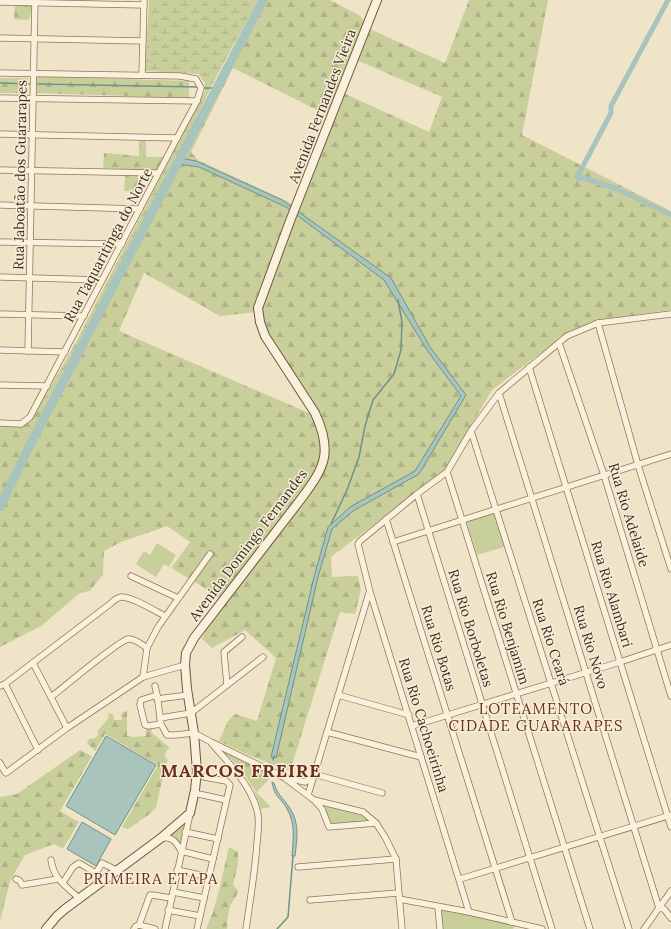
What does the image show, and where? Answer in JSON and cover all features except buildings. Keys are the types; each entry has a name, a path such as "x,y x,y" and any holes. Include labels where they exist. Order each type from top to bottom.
{"main road":[{"name":"Avenida Fernandes Vieira","path":"290,221 377,0"},
{"name":"Avenida Domingo Fernandes","path":"191,713 185,665 186,653 194,638 313,483 321,468 324,458 324,438 318,420 310,404 265,336 258,315 258,308 290,221"},
{"path":"46,929 57,916 162,838 190,813 197,770 191,713"}],"street":[{"name":"Rua Jaboatão dos Guararapes","path":"28,350 35,1"},
{"path":"0,2 144,2 142,75 0,73"},
{"path":"0,38 143,41"},
{"name":"Rua Taquaritinga do Norte","path":"0,423 21,424 30,417 197,101 201,90 199,83 193,78 142,75"},
{"path":"0,98 197,101"},
{"path":"0,134 177,138"},
{"path":"0,170 158,174"},
{"path":"0,205 140,210"},
{"path":"0,242 122,244"},
{"path":"0,277 102,280"},
{"path":"0,314 84,316"},
{"path":"386,519 447,472 471,430 499,392 567,336 598,323 670,314 671,321"},
{"path":"598,323 638,465 671,568"},
{"name":"Rua Rio Adelaide","path":"559,343 604,475 671,696"},
{"path":"0,350 65,352"},
{"name":"Rua Rio Alambari","path":"529,367 669,815 671,827"},
{"path":"0,385 47,386"},
{"name":"Rua Rio Novo","path":"499,392 659,908"},
{"name":"Rua Rio Ceará","path":"471,430 629,929"},
{"path":"393,542 671,454"},
{"name":"Rua Rio Benjamim","path":"447,472 590,929"},
{"name":"Rua Rio Borboletas","path":"417,494 552,929"},
{"name":"Rua Rio Botas","path":"386,519 514,922"},
{"name":"Rua Rio Cachoeirinha","path":"386,519 358,544 370,592 470,912"},
{"path":"143,677 147,648 165,616 210,554"},
{"path":"130,576 178,598"},
{"path":"308,795 370,592"},
{"path":"38,750 3,685 119,598 123,597 131,600 165,616"},
{"path":"227,685 224,652 242,636"},
{"path":"51,698 114,647 126,640 132,640 147,648"},
{"path":"412,726 671,645"},
{"path":"188,694 142,699 140,704 145,725 148,726 191,713 263,657"},
{"path":"33,663 67,728"},
{"path":"0,762 6,773 67,728 143,677 185,665"},
{"path":"155,686 161,721 165,734 169,736 194,733 283,776 305,782 313,776"},
{"path":"338,695 409,715"},
{"path":"327,732 421,757"},
{"path":"211,742 246,785 257,810 257,853 246,929"},
{"path":"283,776 314,800 322,809 329,827 376,823"},
{"path":"313,776 382,793"},
{"path":"197,929 230,785 226,781 204,777"},
{"path":"194,793 226,800"},
{"path":"314,800 363,812 376,823 388,842 396,859 402,929"},
{"path":"165,929 190,813"},
{"path":"460,879 669,815"},
{"path":"185,832 218,839"},
{"path":"162,838 168,838 174,841 181,851 213,859"},
{"path":"298,867 396,859"},
{"path":"51,860 54,872 80,899"},
{"path":"16,879 20,881 22,885 61,880 73,867 79,863 96,873 102,863 118,871"},
{"path":"177,870 209,877"},
{"path":"644,929 671,891"},
{"path":"172,892 204,898"},
{"path":"310,900 398,893"},
{"path":"155,929 136,927 150,895 171,898"},
{"path":"399,899 470,912 542,929"},
{"path":"438,907 440,929"},
{"path":"659,908 664,909 671,918"},
{"path":"168,910 200,916"},
{"path":"513,929 514,922"}],"green space":[{"path":"149,0 258,0 215,79 175,162 80,345 46,400 32,419 76,342 205,91 205,83 198,74 145,71"},
{"path":"263,0 330,0 359,15 372,30 445,63 469,0 548,0 522,135 671,211 671,310 598,320 559,337 554,343 492,390 445,470 331,557 332,577 358,576 361,590 355,614 340,612 290,771 248,755 219,741 228,721 235,714 257,721 276,658 245,630 212,648 202,639 222,601 200,585 171,568 190,542 167,526 121,542 104,551 103,574 90,591 80,593 41,626 0,647 0,425 25,424 32,419 46,400 95,320","holes":["354,59 442,97 429,132 341,92","233,68 331,117 294,209 289,202 198,160 191,152","144,273 220,316 258,312 265,336 320,426 311,414 119,331"]},
{"path":"15,3 33,5 29,20 14,19"},
{"path":"37,76 189,81 189,98 37,93"},
{"path":"0,78 28,78 28,93 0,93"},
{"path":"139,141 146,141 146,157 164,157 156,171 103,168 104,153 139,156"},
{"path":"125,175 138,176 138,192 124,191"},
{"path":"496,511 507,546 477,555 466,520"},
{"path":"157,543 176,555 169,567 164,564 156,577 136,564 144,551 150,555"},
{"path":"127,711 127,736 146,736 146,728 153,727 151,732 170,748 166,751 165,757 168,760 163,771 156,807 151,813 128,829 122,827 158,765 105,734 95,751 87,743 89,739 95,738 99,734 97,732 109,717 108,713 113,714 114,720 122,720 121,715 123,712"},
{"path":"216,746 272,776 257,792 241,769"},
{"path":"80,750 92,756 60,811 79,822 63,849 54,844 25,855 10,881 0,921 0,797 17,794"},
{"path":"253,789 271,807 261,809"},
{"path":"326,807 348,810 368,820 328,826 324,809"},
{"path":"186,821 180,848 169,836"},
{"path":"229,847 238,852 238,864 233,885 238,890 237,894 230,907 227,929 206,929 217,899"},
{"path":"438,907 516,923 513,929 440,929"}],"water":[{"path":"180,158 196,161 282,200 391,278 430,347 466,395 419,474 353,511 332,529 318,577 276,758 271,757 314,577 328,527 350,507 415,471 461,396 427,350 384,280 286,207 199,167 177,164"},
{"path":"106,736 156,765 115,835 66,806"},
{"path":"272,782 274,783 278,793 289,807 295,819 297,831 295,856 292,856 292,820 287,809 276,795"},
{"path":"82,822 111,839 96,866 67,849"}],"waterway":[{"path":"0,507 29,447 263,0"},
{"path":"668,0 611,106 611,113 577,176 578,179 583,178 615,188 671,215"},
{"path":"0,83 32,84"},
{"path":"38,84 198,87"},
{"path":"205,88 217,88"},
{"path":"331,524 347,490 359,457 365,426 373,400 394,374 401,350 402,322 398,300"},
{"path":"273,760 274,756"},
{"path":"277,929 288,917 293,856"}],"district":[{"name":"LOTEAMENTO CIDADE GUARARAPES","path":"536,718"},
{"name":"MARCOS FREIRE","path":"241,771"},
{"name":"PRIMEIRA ETAPA","path":"151,879"}]}
